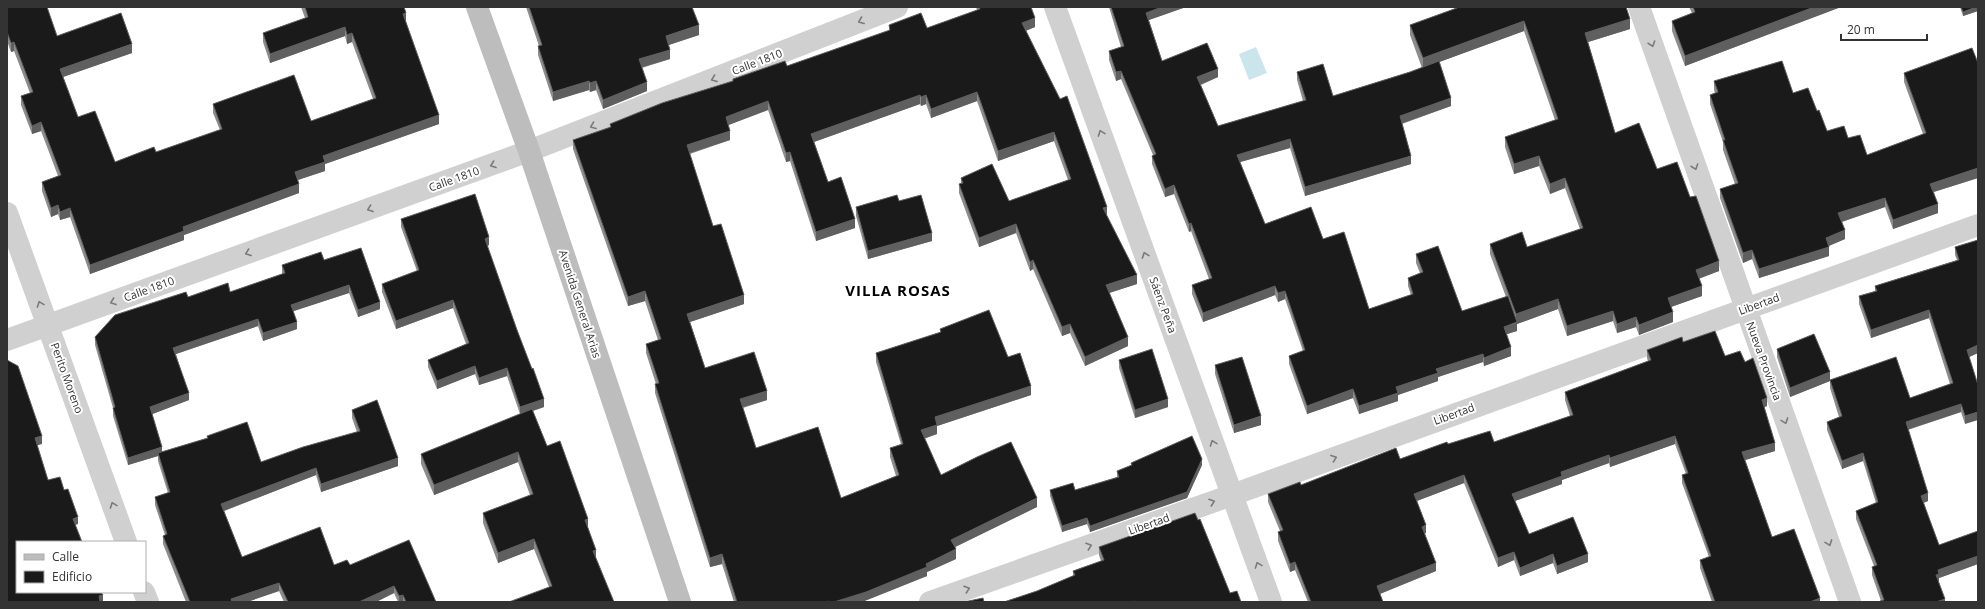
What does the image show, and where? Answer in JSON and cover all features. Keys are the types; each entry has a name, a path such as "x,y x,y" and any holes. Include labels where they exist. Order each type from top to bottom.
{"main road":[{"name":"Avenida General Arias","path":"477,7 529,151 680,602"}],"street":[{"name":"Calle 1810","path":"7,340 529,151 897,7"},
{"name":"Sáenz Peña","path":"1055,7 1271,602"},
{"name":"Nueva Provincia","path":"1639,7 1850,602"},
{"name":"Perito Moreno","path":"7,213 126,541"},
{"name":"Libertad","path":"930,602 1232,495 1978,225"}],"water":[{"path":"1256,47 1267,73 1249,80 1239,54"}],"building":[{"path":"7,7 47,7 57,36 121,13 132,44 60,69 78,117 95,111 115,162 154,147 156,152 222,129 213,104 294,75 311,121 376,98 352,33 347,35 345,27 270,54 263,33 308,17 305,7 404,7 406,13 403,14 439,115 323,156 325,162 295,172 299,184 183,227 184,231 90,265 70,208 60,212 58,205 51,208 42,182 61,175 41,122 32,126 21,96 33,92 14,42 11,43 7,32"},
{"path":"529,7 692,7 699,25 666,36 670,50 639,59 647,82 603,100 596,81 590,83 589,81 553,92 538,46 542,45"},
{"path":"979,7 1031,7 1035,18 1022,23 1060,99 1067,96 1107,207 1103,208 1137,275 1106,285 1128,337 1085,357 1070,324 1062,327 1033,260 1030,262 1016,224 979,238 959,184 963,183 961,178 992,164 1009,201 1071,179 1054,132 998,151 977,92 931,109 926,95 921,97 920,95 811,134 828,182 841,177 855,219 816,232 790,152 786,153 768,101 726,117 730,131 687,145 713,226 721,224 744,295 687,314 705,368 754,352 767,391 740,399 756,448 818,427 841,498 899,475 890,448 903,444 876,353 941,332 940,329 989,310 1008,357 1020,353 1031,386 935,417 937,425 921,430 941,475 1011,442 1037,498 951,540 956,549 926,564 927,567 866,592 834,602 737,602 722,554 710,558 655,384 659,383 646,344 661,339 645,291 628,297 573,140 611,127 610,124 662,103 733,81 733,79 785,61 787,66 890,30 889,25 921,13 927,28 980,9"},
{"path":"1111,7 1162,7 1146,13 1162,61 1207,43 1218,69 1197,77 1218,126 1306,100 1297,72 1323,64 1333,96 1410,72 1439,61 1451,98 1400,116 1411,156 1305,187 1290,139 1237,155 1265,224 1311,207 1323,239 1344,232 1369,309 1413,294 1408,278 1423,272 1416,254 1438,246 1462,311 1508,296 1517,322 1504,327 1511,347 1484,358 1483,354 1436,369 1438,373 1396,387 1398,393 1359,406 1353,389 1307,406 1289,356 1305,350 1285,291 1278,293 1275,286 1203,313 1192,285 1212,278 1191,223 1189,224 1174,185 1165,189 1152,156 1156,154 1121,71 1116,72 1109,51 1124,46"},
{"path":"1457,7 1626,7 1630,19 1585,33 1615,133 1639,123 1657,169 1677,162 1690,197 1696,196 1719,261 1696,270 1702,286 1668,298 1673,312 1639,325 1636,317 1617,324 1613,311 1567,326 1558,299 1516,314 1490,244 1522,232 1527,247 1583,228 1565,178 1550,184 1539,156 1514,164 1505,137 1558,119 1524,21 1423,58 1410,25"},
{"path":"1693,7 1814,7 1685,56 1672,21 1695,12"},
{"path":"1961,7 1976,7 1963,12"},
{"path":"1972,48 1978,63 1978,168 1930,184 1938,204 1893,220 1885,198 1838,213 1845,230 1826,238 1829,247 1759,269 1752,250 1743,253 1720,189 1738,183 1723,140 1725,140 1710,95 1718,92 1714,81 1782,61 1793,93 1808,88 1827,131 1844,126 1848,138 1860,135 1867,155 1926,133 1904,73"},
{"path":"475,194 489,237 485,239 517,330 544,399 520,407 507,368 479,378 475,366 437,381 428,360 469,343 453,300 396,321 382,284 419,270 401,219"},
{"path":"897,195 899,201 921,195 932,233 868,251 856,207"},
{"path":"1978,240 1978,345 1967,350 1978,385 1978,412 1965,416 1961,404 1906,422 1928,493 1921,496 1939,545 1978,531 1978,556 1938,570 1939,574 1936,575 1945,599 1936,602 1880,602 1884,600 1872,567 1877,565 1856,511 1878,502 1863,453 1842,461 1827,422 1842,416 1830,380 1896,357 1910,398 1953,383 1929,310 1871,330 1859,296 1877,291 1875,286 1959,260 1955,247"},
{"path":"361,248 380,302 358,310 349,285 291,305 297,322 263,333 258,319 173,348 189,393 150,407 162,447 128,458 113,408 115,407 95,337 115,315 186,292 188,297 228,283 230,292 285,273 282,265 321,252 324,260"},
{"path":"1715,331 1725,356 1740,351 1745,362 1753,358 1767,398 1762,400 1775,443 1742,452 1772,537 1794,529 1820,598 1810,602 1715,602 1700,560 1711,556 1682,475 1688,473 1675,436 1610,458 1609,455 1561,472 1562,476 1512,494 1529,534 1573,517 1588,554 1557,566 1553,554 1520,568 1514,552 1498,558 1464,475 1414,494 1426,525 1422,527 1436,563 1377,586 1383,602 1311,602 1295,562 1290,564 1278,532 1283,530 1268,494 1300,482 1301,485 1396,448 1400,459 1447,442 1448,444 1490,431 1494,442 1573,415 1565,392 1651,360 1647,350 1682,337 1683,342"},
{"path":"1814,334 1830,372 1790,388 1777,349"},
{"path":"1152,349 1168,399 1135,410 1119,360"},
{"path":"1242,357 1261,416 1234,425 1215,365"},
{"path":"7,360 18,366 42,436 35,438 48,480 60,477 64,490 68,489 78,517 73,519 82,541 16,541 16,593 102,593 103,595 99,596 100,602 7,602"},
{"path":"377,400 398,458 321,484 316,468 221,504 242,557 320,527 334,565 347,560 350,565 409,540 436,602 406,602 403,595 399,596 394,586 359,602 288,602 279,583 231,599 232,602 190,602 163,536 167,534 155,497 170,492 158,453 208,438 207,436 247,422 261,462 303,447 360,431 352,410"},
{"path":"532,409 547,446 560,441 588,519 585,520 596,550 593,551 614,602 509,602 552,586 534,539 498,553 483,513 533,494 518,452 434,485 421,454"},
{"path":"1192,436 1202,459 1187,492 1090,526 1087,518 1062,526 1050,490 1073,483 1075,490 1119,477 1117,471 1132,465 1131,463"},
{"path":"1195,513 1198,520 1200,519 1230,593 1237,591 1241,602 1004,602 1037,591 1075,575 1073,571 1104,560 1099,547"},
{"path":"983,598 984,602 964,602"}],"district":[{"name":"VILLA ROSAS","path":"898,291"}]}
